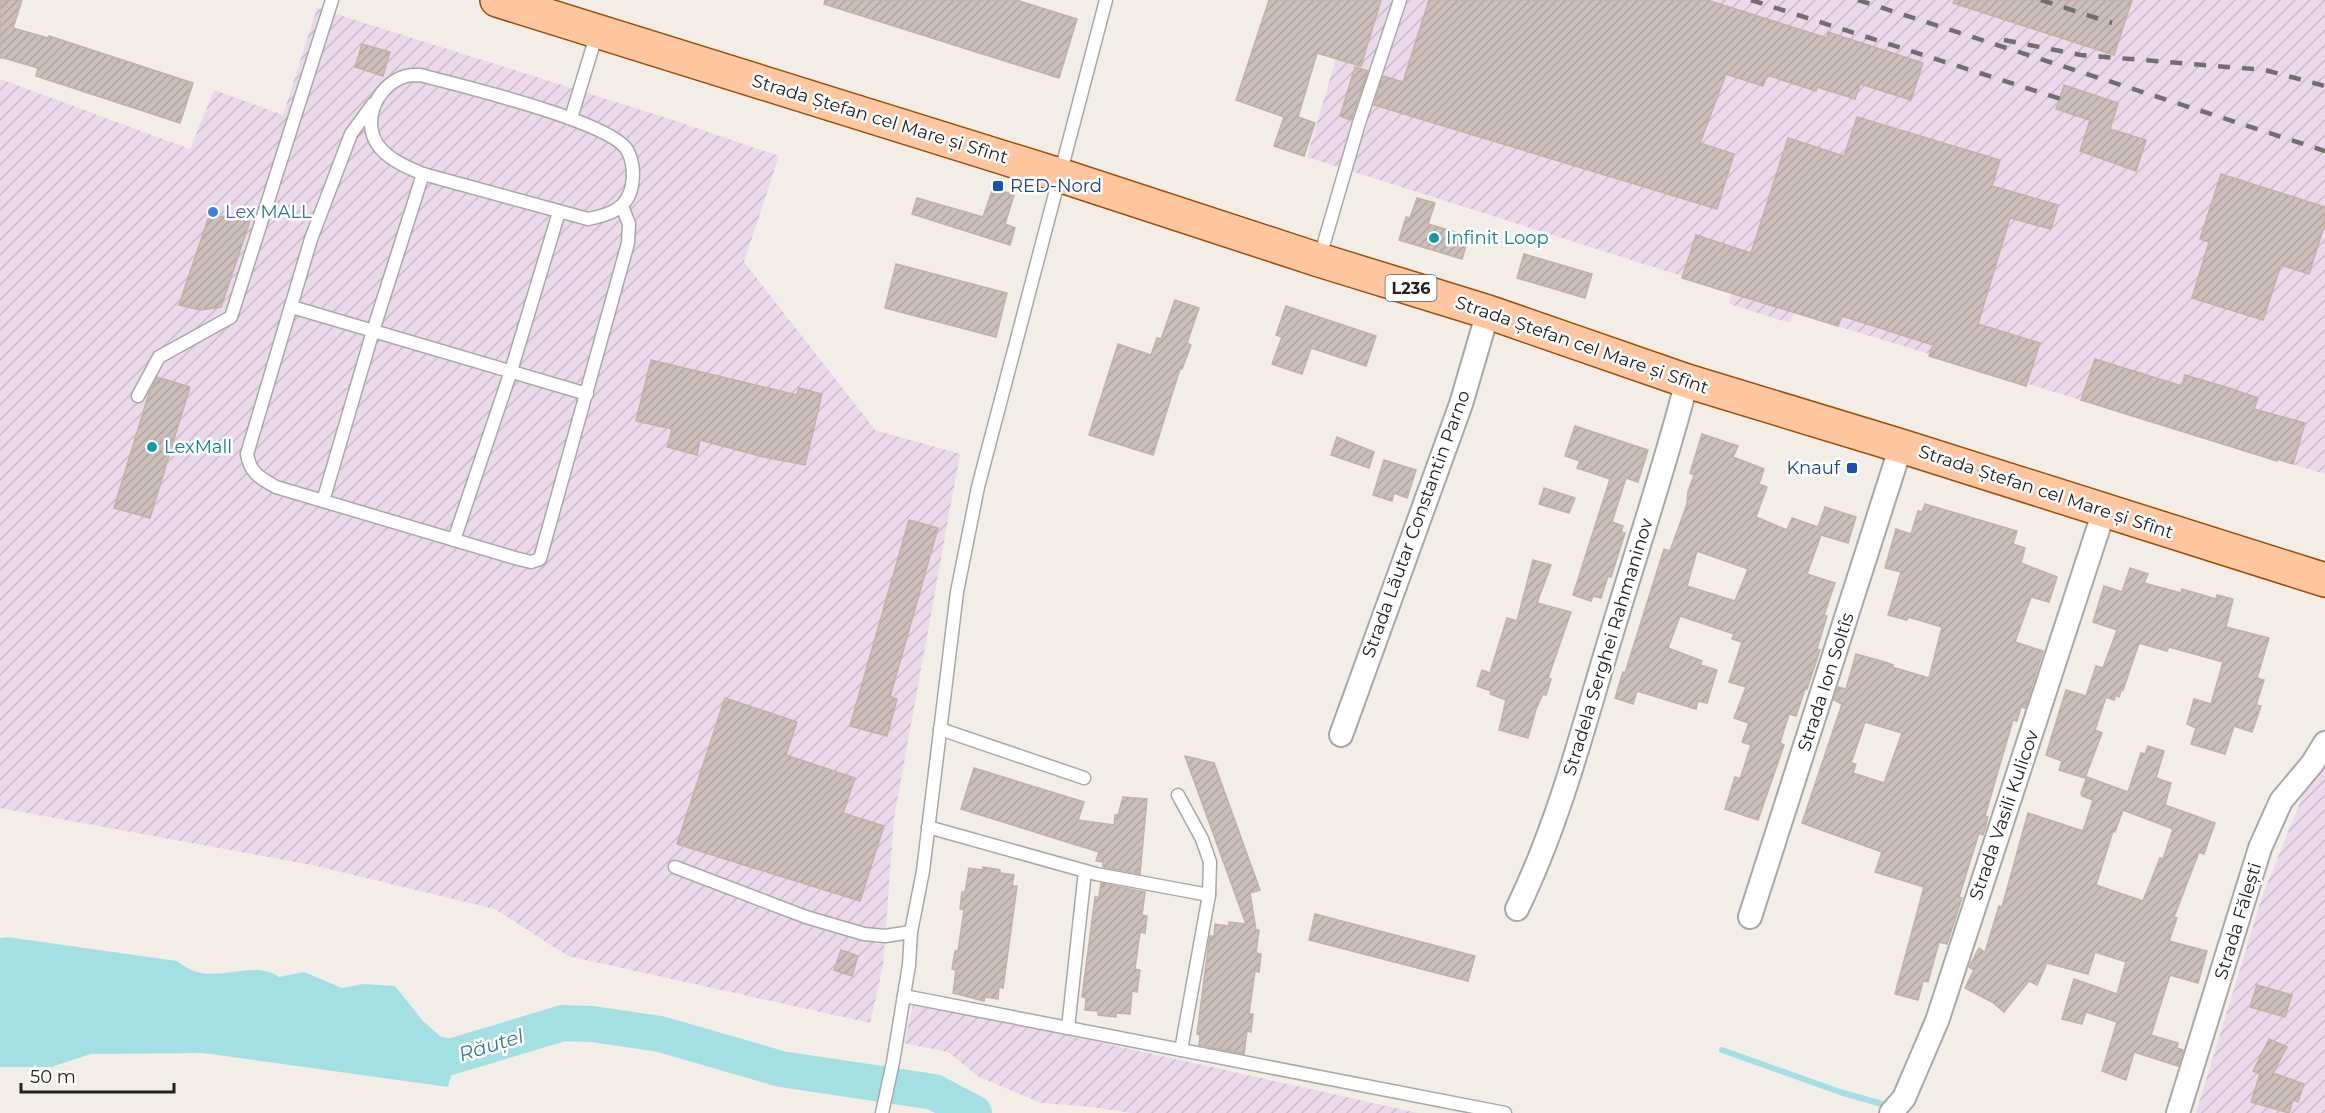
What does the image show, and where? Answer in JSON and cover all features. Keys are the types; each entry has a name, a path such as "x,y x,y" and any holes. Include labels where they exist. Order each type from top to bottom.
{"main road":[{"name":"Strada Ștefan cel Mare și Sfînt","path":"497,0 1059,175 1319,260 1488,312 1687,381 2325,579"}],"street":[{"name":"Strada Lăutar Constantin Parno","path":"1341,735 1461,404 1488,312"},
{"name":"Stradela Serghei Rahmaninov","path":"1517,909 1544,850 1580,742 1668,454 1687,381"},
{"name":"Strada Ion Soltîs","path":"1750,917 1901,446"},
{"name":"Strada Vasili Kulicov","path":"1891,1113 1904,1098 1937,1021 2103,511"},
{"name":"Strada Fălești","path":"2178,1113 2260,848 2281,801 2312,764 2325,743"}],"lane":[{"path":"138,396 159,357 231,317 332,0"},
{"path":"882,1113 904,996 911,932 928,827 957,592 978,487 1106,0"},
{"path":"1319,260 1359,123 1400,0"},
{"path":"571,118 597,31"},
{"path":"373,104 370,130 381,150 398,163 423,174 588,219 607,215 622,206 630,194 634,172 627,150 615,137 571,118 420,75 406,76 386,87 373,104 351,134 311,239 248,454 249,464 257,477 276,487 523,560 531,562 540,559 628,243 629,224 622,206"},
{"path":"323,501 373,331 423,174"},
{"path":"454,540 511,371 559,212"},
{"path":"292,307 587,394"},
{"path":"940,729 1084,778"},
{"path":"1178,795 1202,839 1210,862 1209,896 1181,1050"},
{"path":"928,827 1085,871 1209,896"},
{"path":"675,867 806,917 864,934 885,936 911,932"},
{"path":"1068,1028 1085,871"},
{"path":"904,996 1505,1113"}],"shaded area":[{"path":"1353,0 2325,0 2325,474 1794,313 1790,323 1729,304 1732,292 1307,157"},
{"path":"317,8 673,120 779,156 744,262 875,430 960,454 894,818 883,966 870,1023 568,956 495,909 312,865 0,808 0,79 190,149 214,90 283,115"},
{"path":"2325,757 2325,1113 2196,1113 2263,894 2304,793"},
{"path":"914,1001 1418,1113 1132,1113 1041,1103 979,1077 948,1052 904,1043"}],"water":[{"path":"7,937 177,961 192,970 204,973 259,970 279,977 304,972 342,988 363,984 395,986 423,1021 449,1044 454,1065 448,1087 203,1053 91,1054 51,1067 0,1067 0,938"}],"building":[{"path":"0,0 22,0 13,28 48,38 49,36 193,83 180,123 36,76 38,68 0,58"},
{"path":"825,0 1016,0 1077,19 1059,78 824,4"},
{"path":"1269,0 1381,0 1361,66 1317,53 1298,117 1315,123 1304,156 1274,146 1284,117 1236,100"},
{"path":"1429,0 1707,0 1827,38 1828,32 1923,63 1911,100 1860,84 1855,99 1817,87 1816,91 1767,75 1763,86 1726,74 1700,143 1734,154 1717,209 1374,105 1383,76 1403,82"},
{"path":"1954,0 2132,0 2114,55 1953,3"},
{"path":"362,44 390,52 383,76 355,67"},
{"path":"1355,67 1368,71 1351,120 1340,116"},
{"path":"2064,85 2118,103 2110,129 2146,140 2136,171 2080,151 2090,120 2056,109"},
{"path":"1857,117 2000,160 1992,186 2058,205 2051,229 2010,218 1978,324 2040,343 2026,386 1929,356 1933,345 1842,316 1838,326 1682,278 1696,235 1751,253 1788,138 1844,156"},
{"path":"2221,174 2325,207 2325,223 2309,274 2281,265 2263,320 2192,298 2209,242 2200,239"},
{"path":"993,188 1014,195 1005,224 1015,228 1010,245 912,214 917,198 983,217"},
{"name":"Infinit Loop","path":"1417,198 1435,203 1428,224 1469,236 1462,259 1399,240 1406,217 1410,218"},
{"path":"242,213 250,221 221,307 200,310 179,305 208,219"},
{"path":"1524,254 1592,274 1585,298 1517,278"},
{"path":"896,264 1007,293 996,337 885,308"},
{"path":"1175,300 1199,308 1187,343 1191,345 1182,369 1180,369 1153,455 1089,435 1118,344 1151,355 1157,338 1161,339"},
{"path":"1286,306 1376,336 1366,366 1311,348 1302,374 1272,364 1282,337 1276,335"},
{"path":"2095,359 2182,386 2185,375 2258,398 2254,409 2305,423 2293,464 2081,400"},
{"path":"651,360 797,395 799,388 822,394 805,465 700,440 697,455 667,447 672,429 636,421"},
{"name":"LexMall","path":"157,377 190,387 150,518 114,508 149,393"},
{"path":"1575,426 1648,450 1638,482 1626,478 1612,522 1623,526 1621,532 1625,533 1611,577 1608,576 1601,598 1593,596 1591,601 1573,595 1610,479 1577,468 1580,461 1565,456"},
{"path":"1702,434 1738,446 1733,457 1764,469 1759,484 1767,487 1756,517 1787,530 1792,518 1818,527 1825,507 1856,517 1848,543 1821,535 1807,574 1835,583 1824,615 1827,616 1817,649 1820,650 1796,716 1789,714 1780,743 1784,745 1758,820 1725,809 1735,777 1740,779 1751,745 1742,742 1749,723 1734,718 1746,687 1729,682 1742,642 1732,639 1734,634 1680,616 1668,648 1702,661 1700,665 1717,670 1707,703 1698,701 1696,709 1637,691 1633,704 1615,698 1664,549 1670,551 1687,504 1688,492 1694,475 1690,473","holes":["1697,551 1748,569 1735,601 1687,586"]},
{"path":"1337,437 1374,452 1369,468 1331,455"},
{"path":"1384,460 1416,470 1407,498 1394,493 1392,501 1373,495"},
{"path":"1544,488 1575,498 1569,513 1539,504"},
{"path":"1925,504 2017,531 2013,544 2025,548 2021,563 2057,577 2049,602 2031,597 2015,642 2043,651 2025,708 2021,707 2017,721 2013,720 1985,816 1988,817 1983,835 1979,833 1947,944 1939,942 1928,982 1923,981 1918,1000 1895,994 1924,887 1875,872 1882,852 1802,823 1842,704 1834,700 1838,687 1846,689 1856,654 1929,678 1942,627 1908,617 1907,620 1888,615 1901,572 1885,568 1896,529 1911,534 1918,511 1922,512","holes":["1865,722 1902,733 1884,783 1853,773 1856,764 1851,763"]},
{"path":"909,520 938,528 890,697 897,699 887,736 850,726"},
{"path":"1533,560 1551,565 1537,603 1571,612 1548,678 1551,679 1546,695 1543,694 1536,709 1528,738 1499,730 1506,700 1477,686 1482,670 1490,673 1507,618 1517,621"},
{"path":"2130,568 2148,574 2144,583 2181,593 2182,589 2216,599 2217,595 2233,599 2226,627 2269,638 2257,678 2264,680 2256,705 2261,706 2252,732 2234,726 2225,754 2191,744 2196,728 2187,724 2194,699 2211,704 2223,662 2169,647 2167,651 2139,643 2119,697 2116,695 2114,700 2106,697 2095,730 2102,733 2085,778 2059,770 2062,761 2046,755 2066,690 2086,696 2096,666 2103,668 2117,630 2093,622 2104,586 2122,592"},
{"path":"725,698 797,722 786,755 855,778 843,813 884,826 860,901 677,844"},
{"path":"2148,746 2164,751 2156,778 2171,783 2165,805 2215,823 2204,854 2199,852 2174,917 2177,918 2169,941 2207,951 2198,983 2170,975 2151,1035 2178,1043 2177,1048 2183,1050 2178,1066 2134,1052 2126,1080 2102,1071 2117,1022 2086,1012 2082,1024 2062,1019 2074,979 2117,994 2126,962 2095,952 2088,974 2047,963 2037,985 2029,981 2004,1012 1992,1002 1965,988 1974,970 1969,967 1979,948 1985,952 1999,906 2002,907 2028,813 2083,831 2093,800 2082,796 2081,793 2087,777 2128,792 2141,753 2145,754","holes":["2123,810 2173,829 2163,859 2160,858 2143,901 2096,885 2113,831 2115,832"]},
{"path":"1185,756 1214,763 1260,890 1250,893 1256,930 1259,930 1256,953 1261,954 1259,972 1255,971 1249,1014 1253,1014 1251,1032 1247,1031 1244,1054 1199,1045 1200,1035 1197,1034 1210,936 1214,936 1215,924 1229,926 1229,922 1246,924"},
{"path":"974,768 1084,802 1078,820 1114,825 1115,815 1118,815 1123,797 1147,799 1140,874 1103,867 1103,862 1096,861 1099,852 961,809"},
{"path":"983,867 1014,875 1012,886 1017,886 1003,988 999,987 998,999 985,997 984,1001 953,993 956,970 952,969 955,951 958,951 964,910 960,909 962,892 965,892 969,868 982,870"},
{"path":"1101,883 1145,892 1142,915 1147,916 1145,933 1140,932 1135,969 1140,970 1137,992 1132,991 1130,1014 1116,1013 1116,1017 1098,1015 1098,1011 1085,1010 1086,998 1082,997 1095,897 1099,897"},
{"path":"1315,914 1475,956 1468,981 1309,940"},
{"path":"841,950 858,956 852,976 834,970"},
{"path":"2257,985 2292,995 2285,1017 2250,1007"},
{"path":"2269,1039 2287,1047 2273,1073 2304,1084 2298,1102 2293,1100 2289,1113 2251,1102 2260,1074 2253,1071"}],"waterway":[{"name":"Răuțel","path":"404,1047 450,1057 563,1023 592,1024 660,1034 781,1069 934,1092 974,1113"},
{"path":"1722,1050 1840,1092 1889,1106"}],"railway":[{"path":"1751,0 2061,99"},
{"path":"1858,0 2325,151"},
{"path":"2041,0 2112,23"},
{"path":"2004,40 2081,55 2265,70 2325,86"}],"place":[{"name":"RED-Nord","path":"998,186"},
{"name":"Lex MALL","path":"213,212"},
{"name":"Infinit Loop","path":"1434,238"},
{"name":"LexMall","path":"152,447"},
{"name":"Knauf","path":"1852,468"}]}
